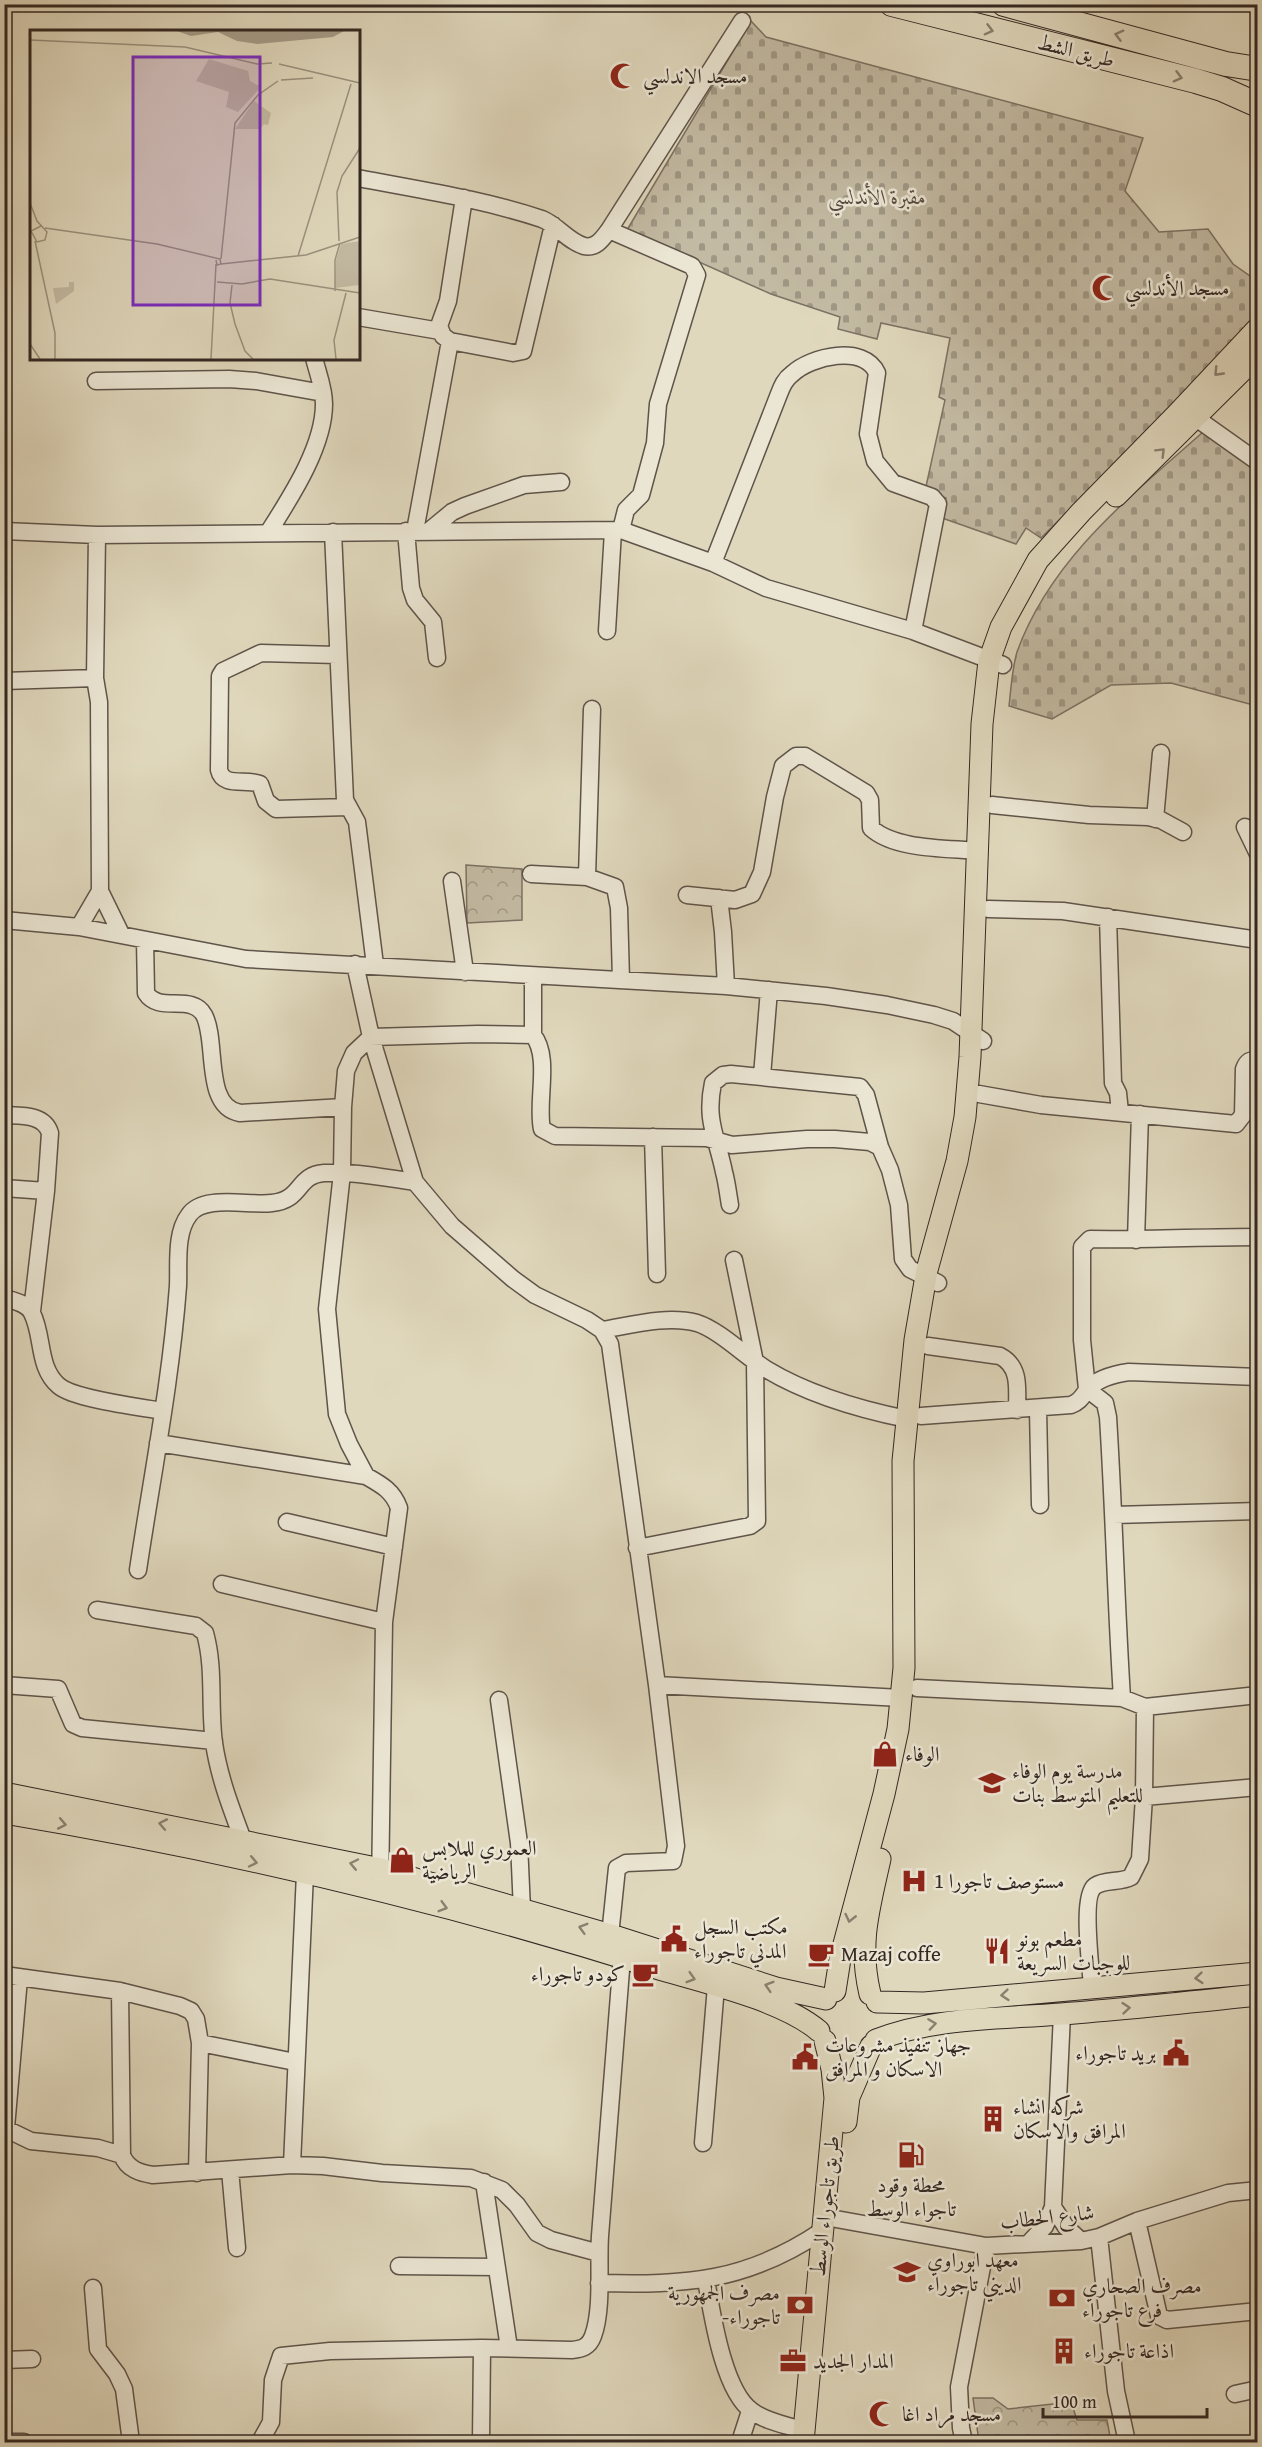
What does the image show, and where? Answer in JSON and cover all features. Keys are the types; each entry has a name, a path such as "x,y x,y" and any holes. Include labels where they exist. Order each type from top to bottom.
{"highway":[{"name":"طريق الشط","path":"892,4 1196,81 1222,89 1257,105"},
{"name":"طريق الشط","path":"1004,4 1226,64 1257,69"}],"main road":[{"path":"1084,518 1257,328"},
{"path":"914,1417 915,1340 976,1124 979,1094 976,1036 982,724 996,663 1001,627 1038,560 1196,418 1257,355"},
{"path":"873,2043 883,2021 864,1971 864,1929 874,1859 898,1729 909,1693 904,1668 903,1461 928,1346 932,1281 965,1117 976,1036 988,909 997,704 996,663"},
{"path":"4,1793 243,1840 614,1948 776,1988 830,1995 853,1988 874,1998 924,2003 1257,1973"},
{"path":"4,1813 305,1873 380,1879 522,1910 614,1948 795,2014 842,2052 852,2053 923,2025 1257,1995"},
{"path":"822,2036 817,2020 819,2008 830,1995 874,1859"},
{"name":"طريق تاجوراء الوسط","path":"808,2439 829,2225 835,2097 832,2069 822,2036"},
{"name":"طريق تاجوراء الوسط","path":"829,2225 849,2097 873,2043"}],"street":[{"path":"360,178 488,203 553,225 585,246 597,244 609,230 742,21"},
{"path":"437,658 433,622 416,600 411,588 416,531 445,336 440,322 448,301 464,198"},
{"path":"360,317 513,353 523,351 553,225"},
{"path":"607,631 617,531 626,510 641,495 655,443 658,404 697,275 692,266 609,230"},
{"path":"713,563 778,394 786,379 798,368 822,359 861,357 868,360 877,373 868,434 875,461 893,483 932,497 938,504 913,631"},
{"path":"268,533 307,465 323,417 323,393 315,360"},
{"path":"96,381 229,379 256,381 323,393"},
{"path":"1196,418 1257,462"},
{"path":"416,531 452,512 511,489 524,485 561,482"},
{"path":"4,531 97,535 617,531 713,563 766,588 913,631 996,663"},
{"path":"333,532 345,796 348,807 357,822 375,965"},
{"path":"97,535 95,678 99,702 100,891 121,934"},
{"path":"337,655 261,653 223,670 220,676 219,770 221,777 226,781 260,784 269,805 276,809 348,807"},
{"path":"4,681 95,678"},
{"path":"587,877 591,709"},
{"path":"1155,819 1161,753"},
{"path":"687,895 743,898 752,894 756,889 762,872 775,797 783,766 796,756 806,756 866,793 870,800 872,828 888,839 911,845 978,852"},
{"path":"992,806 1089,815 1133,816 1155,819 1183,832"},
{"path":"1245,827 1257,854"},
{"path":"531,874 587,877 611,884 616,891 619,908 621,980"},
{"path":"452,881 465,972"},
{"path":"79,927 100,891"},
{"path":"719,898 726,986"},
{"path":"988,909 1063,911 1257,940"},
{"path":"1108,917 1113,1083 1118,1093 1120,1112"},
{"path":"4,920 79,927 246,959 769,990 887,1005 943,1018 976,1036"},
{"path":"146,940 146,993 156,1002 192,1005 202,1012 210,1035 218,1094 225,1106 240,1113 343,1107"},
{"path":"260,2442 271,2422 273,2380 281,2356 330,2352 482,2348 583,2349 593,2336 599,2283 598,2253 617,1868 626,1863 673,1861 676,1846 657,1685 610,1344 602,1330 587,1320 535,1295 513,1279 452,1226 415,1182 371,1037 355,964"},
{"path":"533,976 533,1035 538,1042 542,1069 540,1119 542,1129 555,1136 714,1139 732,1145 807,1138 870,1142 880,1147"},
{"path":"762,1076 769,990"},
{"path":"366,1476 349,1444 337,1414 327,1309 342,1173 346,1071 358,1047 371,1037 533,1035"},
{"path":"979,1094 1041,1106 1236,1124 1243,1115 1244,1069 1247,1062 1257,1061"},
{"path":"730,1205 724,1171 711,1128 712,1083 723,1075 762,1076 860,1087 866,1095 899,1205 903,1259 910,1269 932,1281"},
{"path":"1136,1240 1140,1114"},
{"path":"4,1115 40,1119 47,1124 50,1133 46,1191 32,1311 42,1357 48,1372 58,1386 68,1392 162,1411"},
{"path":"653,1137 657,1274"},
{"path":"138,1570 175,1328 180,1238 189,1214 196,1208 208,1204 227,1202 256,1204 285,1201 296,1193 304,1180 320,1173 342,1173 415,1182"},
{"path":"4,1188 46,1191"},
{"path":"602,1330 675,1320 695,1323 709,1328 755,1362 807,1390 867,1411 914,1417 1071,1405 1082,1399 1087,1389 1082,1340 1082,1246 1090,1239 1257,1237"},
{"path":"637,1548 750,1526 757,1521 755,1362 734,1260"},
{"path":"4,1298 20,1302 32,1311"},
{"path":"928,1346 1000,1356 1010,1362 1016,1372 1017,1410"},
{"path":"1087,1389 1107,1377 1129,1372 1257,1377"},
{"path":"1087,1389 1101,1399 1106,1407 1114,1515 1122,1698"},
{"path":"1038,1408 1040,1505"},
{"path":"158,1443 366,1476 383,1485 395,1497 399,1508 384,1622 380,1879"},
{"path":"1114,1515 1257,1511"},
{"path":"287,1522 394,1548"},
{"path":"222,1584 384,1622"},
{"path":"97,1610 196,1626 205,1633 211,1670 214,1742 220,1777 243,1840"},
{"path":"4,1684 58,1689 73,1724 82,1728 214,1742"},
{"path":"657,1685 1122,1698 1145,1707 1257,1695"},
{"path":"499,1700 519,1843 522,1910"},
{"path":"1092,1987 1089,1894 1094,1886 1099,1884 1127,1879 1138,1867 1144,1797 1145,1707"},
{"path":"1144,1797 1257,1787"},
{"path":"292,2165 305,1873"},
{"path":"122,2155 99,2148 31,2140 5,2128 12,1977 120,1991 180,2006 190,2011 198,2026 200,2043 197,2173"},
{"path":"703,2143 717,1986"},
{"path":"120,1991 122,2155 124,2162 141,2174 197,2173 292,2165 471,2178 484,2181 502,2190 517,2205 537,2233 551,2240 598,2253"},
{"path":"1028,2244 1045,2226 1053,2207 1062,2014"},
{"path":"200,2043 295,2062"},
{"path":"230,2170 237,2248"},
{"path":"484,2181 509,2348"},
{"name":"شارع الحطاب","path":"829,2225 986,2246 1081,2241 1099,2237 1137,2220 1228,2193 1257,2190"},
{"path":"1053,2207 1066,2227 1081,2241"},
{"path":"1137,2220 1159,2316 1167,2319 1257,2311"},
{"path":"599,2283 657,2284 706,2280 756,2267 781,2257 829,2225"},
{"path":"1099,2237 1114,2382 1127,2442"},
{"path":"964,2442 959,2386 986,2246"},
{"path":"399,2266 496,2268"},
{"path":"706,2280 714,2328 730,2380 750,2411 808,2439"},
{"path":"93,2288 99,2349 124,2388 131,2442"},
{"path":"481,2442 482,2348"},
{"path":"4,2360 32,2359"},
{"path":"1235,2394 1257,2389"},
{"path":"740,2442 750,2411"},
{"path":"4,2442 24,2442"}],"green space":[{"name":"مقبرة الأندلسي","path":"751,21 766,37 1143,138 1125,191 1159,232 1208,229 1233,264 1257,281 1257,312 1224,356 1041,538 1026,528 1016,544 942,518 946,498 925,491 945,400 939,397 950,338 881,323 877,339 838,329 840,317 771,294 627,230"},
{"path":"1203,432 1257,471 1257,706 1171,683 1111,685 1052,719 1009,706 1017,652 1032,618 1050,587 1072,558 1121,505"},
{"path":"466,865 522,869 522,920 467,923"},
{"path":"973,2398 993,2398 1008,2409 1071,2402 1077,2420 1107,2420 1111,2442 979,2442"}],"place":[{"name":"مسجد الاندلسي","path":"623,76"},
{"name":"مسجد الأندلسي","path":"1105,288"},
{"name":"الوفاء","path":"885,1754"},
{"name":"مدرسة يوم الوفاء للتعليم المتوسط بنات","path":"992,1783"},
{"name":"العموري للملابس الرياضية","path":"402,1860"},
{"name":"مستوصف تاجورا 1","path":"914,1881"},
{"name":"مكتب السجل المدني تاجوراء","path":"674,1939"},
{"name":"مطعم بونو للوجبات السريعة","path":"997,1951"},
{"name":"Mazaj coffe","path":"821,1954"},
{"name":"كودو تاجوراء","path":"645,1974"},
{"name":"بريد تاجوراء","path":"1176,2053"},
{"name":"جهاز تنفيذ مشروعات الاسكان و المرافق","path":"805,2057"},
{"name":"شركه انشاء المرافق والاسكان","path":"993,2119"},
{"name":"محطة وقود تاجواء الوسط","path":"911,2155"},
{"name":"معهد ابوراوي الديني تاجوراء","path":"907,2272"},
{"name":"مصرف الصحاري فرع تاجوراء","path":"1062,2298"},
{"name":"مصرف الجمهورية -تاجوراء","path":"800,2305"},
{"name":"اذاعة تاجوراء","path":"1064,2351"},
{"name":"المدار الجديد","path":"793,2361"},
{"name":"مسجد مراد اغا","path":"882,2414"}]}
